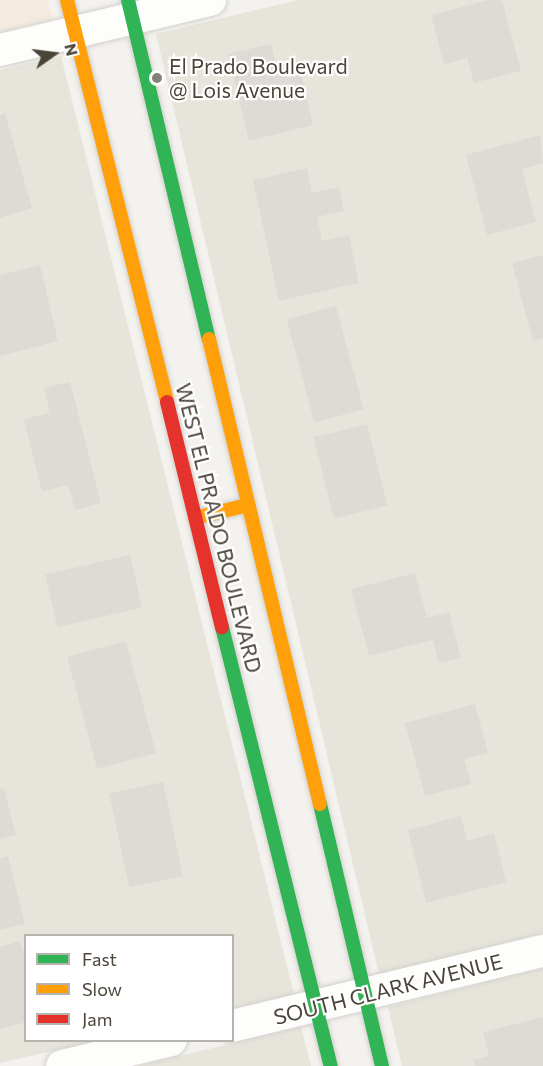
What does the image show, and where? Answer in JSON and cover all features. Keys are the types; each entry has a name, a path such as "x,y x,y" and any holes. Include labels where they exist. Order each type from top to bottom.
{"street":[{"name":"WEST EL PRADO BOULEVARD","path":"67,0 331,1066"},
{"path":"0,50 75,33 130,10 210,0"},
{"name":"WEST EL PRADO BOULEVARD","path":"130,10 382,1066"},
{"path":"195,518 248,505"},
{"name":"SOUTH CLARK AVENUE","path":"234,1026 543,951"},
{"path":"62,1066 167,1042"}],"shaded area":[{"path":"0,0 48,0 53,20 0,32"},
{"path":"298,0 543,0 543,933 379,974 156,34"},
{"path":"61,56 294,994 234,1009 234,934 24,934 24,1042 92,1042 0,1063 0,70"},
{"path":"543,968 543,1066 402,1066 388,1007"},
{"path":"301,1027 311,1066 137,1066"}],"building":[{"path":"488,0 502,0 521,71 474,83 467,58 444,65 431,15"},
{"path":"271,44 276,66 298,61 313,125 249,141 228,54"},
{"path":"5,113 32,208 0,218 0,115"},
{"path":"540,135 543,163 522,169 536,222 487,235 466,155"},
{"path":"307,168 312,193 339,187 344,211 317,217 322,241 349,235 359,283 279,301 253,180"},
{"path":"543,255 543,338 533,341 512,263"},
{"path":"40,265 58,341 0,356 0,275"},
{"path":"336,306 364,409 314,423 287,319"},
{"path":"70,382 101,503 75,510 68,485 42,492 24,419 50,413 44,388"},
{"path":"367,424 387,506 334,519 314,437"},
{"path":"130,555 142,608 57,627 45,575"},
{"path":"415,573 427,618 449,612 461,658 439,663 433,640 369,656 351,589"},
{"path":"126,641 156,753 97,769 67,657"},
{"path":"475,704 488,753 464,759 471,784 425,796 405,723"},
{"path":"163,782 183,876 129,887 109,793"},
{"path":"4,788 16,835 0,839 0,789"},
{"path":"461,816 467,841 494,833 506,882 426,903 408,830"},
{"path":"8,856 25,924 0,930 0,858"},
{"path":"20,941 24,955 24,1023 0,1029 0,947"},
{"path":"543,1017 543,1066 475,1066 473,1060 489,1056 483,1032"}],"traffic: fast":[{"path":"128,0 209,339"},
{"path":"222,627 331,1066"},
{"path":"320,804 382,1066"}],"traffic: slow":[{"path":"67,0 167,402"},
{"path":"209,339 320,804"},
{"path":"195,518 248,505"}],"traffic: jam":[{"path":"167,402 222,627"}],"place":[{"name":"El Prado Boulevard @ Lois Avenue","path":"157,78"}]}
